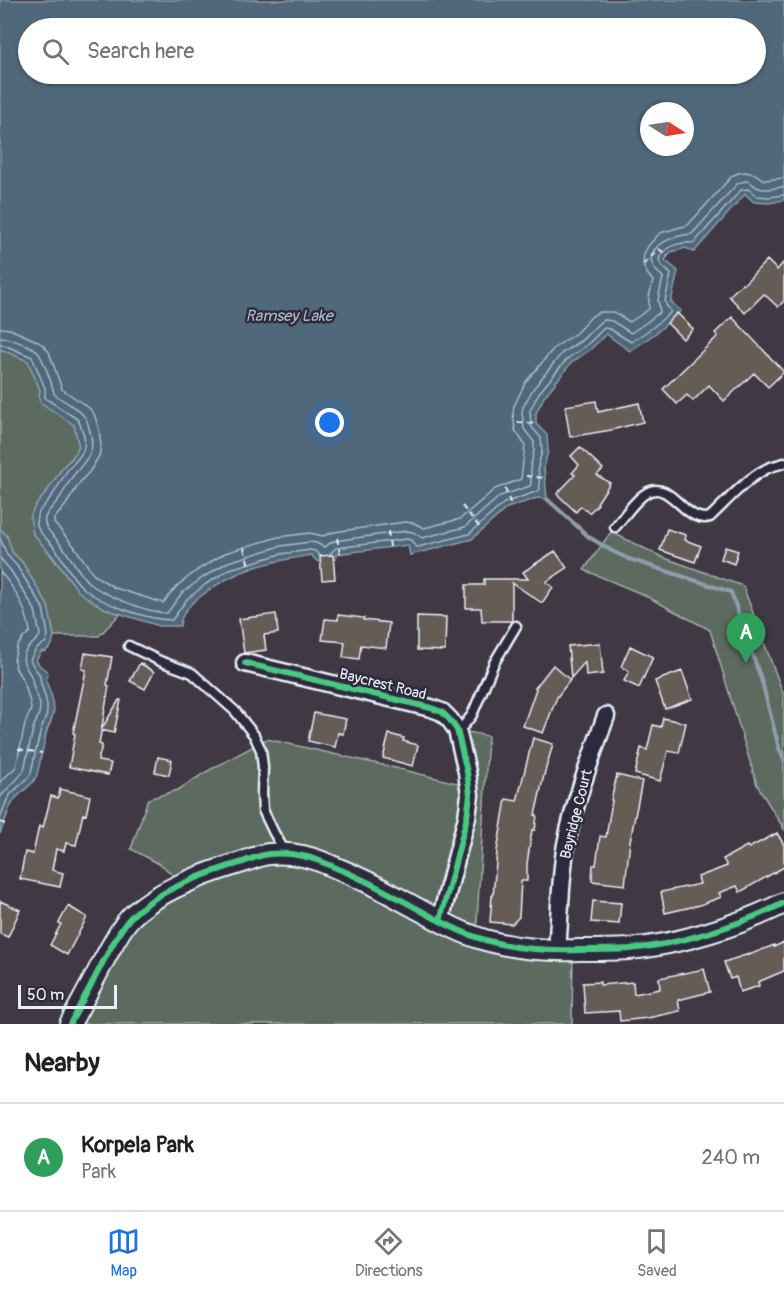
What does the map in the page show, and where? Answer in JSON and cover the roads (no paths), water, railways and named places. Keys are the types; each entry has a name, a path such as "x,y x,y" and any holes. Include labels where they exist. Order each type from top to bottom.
{"street":[{"name":"Baycrest Road","path":"245,663 431,708 442,712 457,730"},
{"name":"Bayridge Court","path":"557,951 566,846 576,802 606,716"},
{"path":"440,921 467,817 470,795 457,730"},
{"path":"70,1024 121,930 141,908 183,884 225,867 268,855 304,855 378,887 440,921 484,940 522,948 557,951 630,949 655,945 735,924 784,903"}],"lane":[{"path":"615,527 642,496 656,490 669,495 691,514 704,519 710,517 759,473 784,463"},
{"path":"457,730 465,726 472,715 494,663 516,626"},
{"path":"129,646 192,673 235,711 254,735 261,750 263,810 287,854"}],"water":[{"name":"Ramsey Lake","path":"0,0 784,0 784,200 769,203 754,202 745,194 694,252 686,248 671,252 665,260 678,271 671,302 681,311 656,333 630,351 606,334 590,350 571,363 544,397 536,413 536,424 547,435 548,451 544,467 547,499 537,498 507,508 472,539 410,555 408,545 336,554 336,559 318,562 311,555 266,564 226,579 197,599 187,608 180,626 159,626 106,609 78,591 56,560 33,534 30,517 35,506 79,447 74,425 40,402 40,390 28,361 0,349"},
{"path":"0,529 7,536 12,552 22,562 48,606 54,636 52,645 46,651 41,652 36,660 47,671 46,681 54,710 37,775 15,799 0,834"}],"waterway":[{"path":"547,499 589,537 612,551 629,559 731,592 762,682 784,760"}],"place":[{"name":"Korpela Park","path":"746,663"}]}
